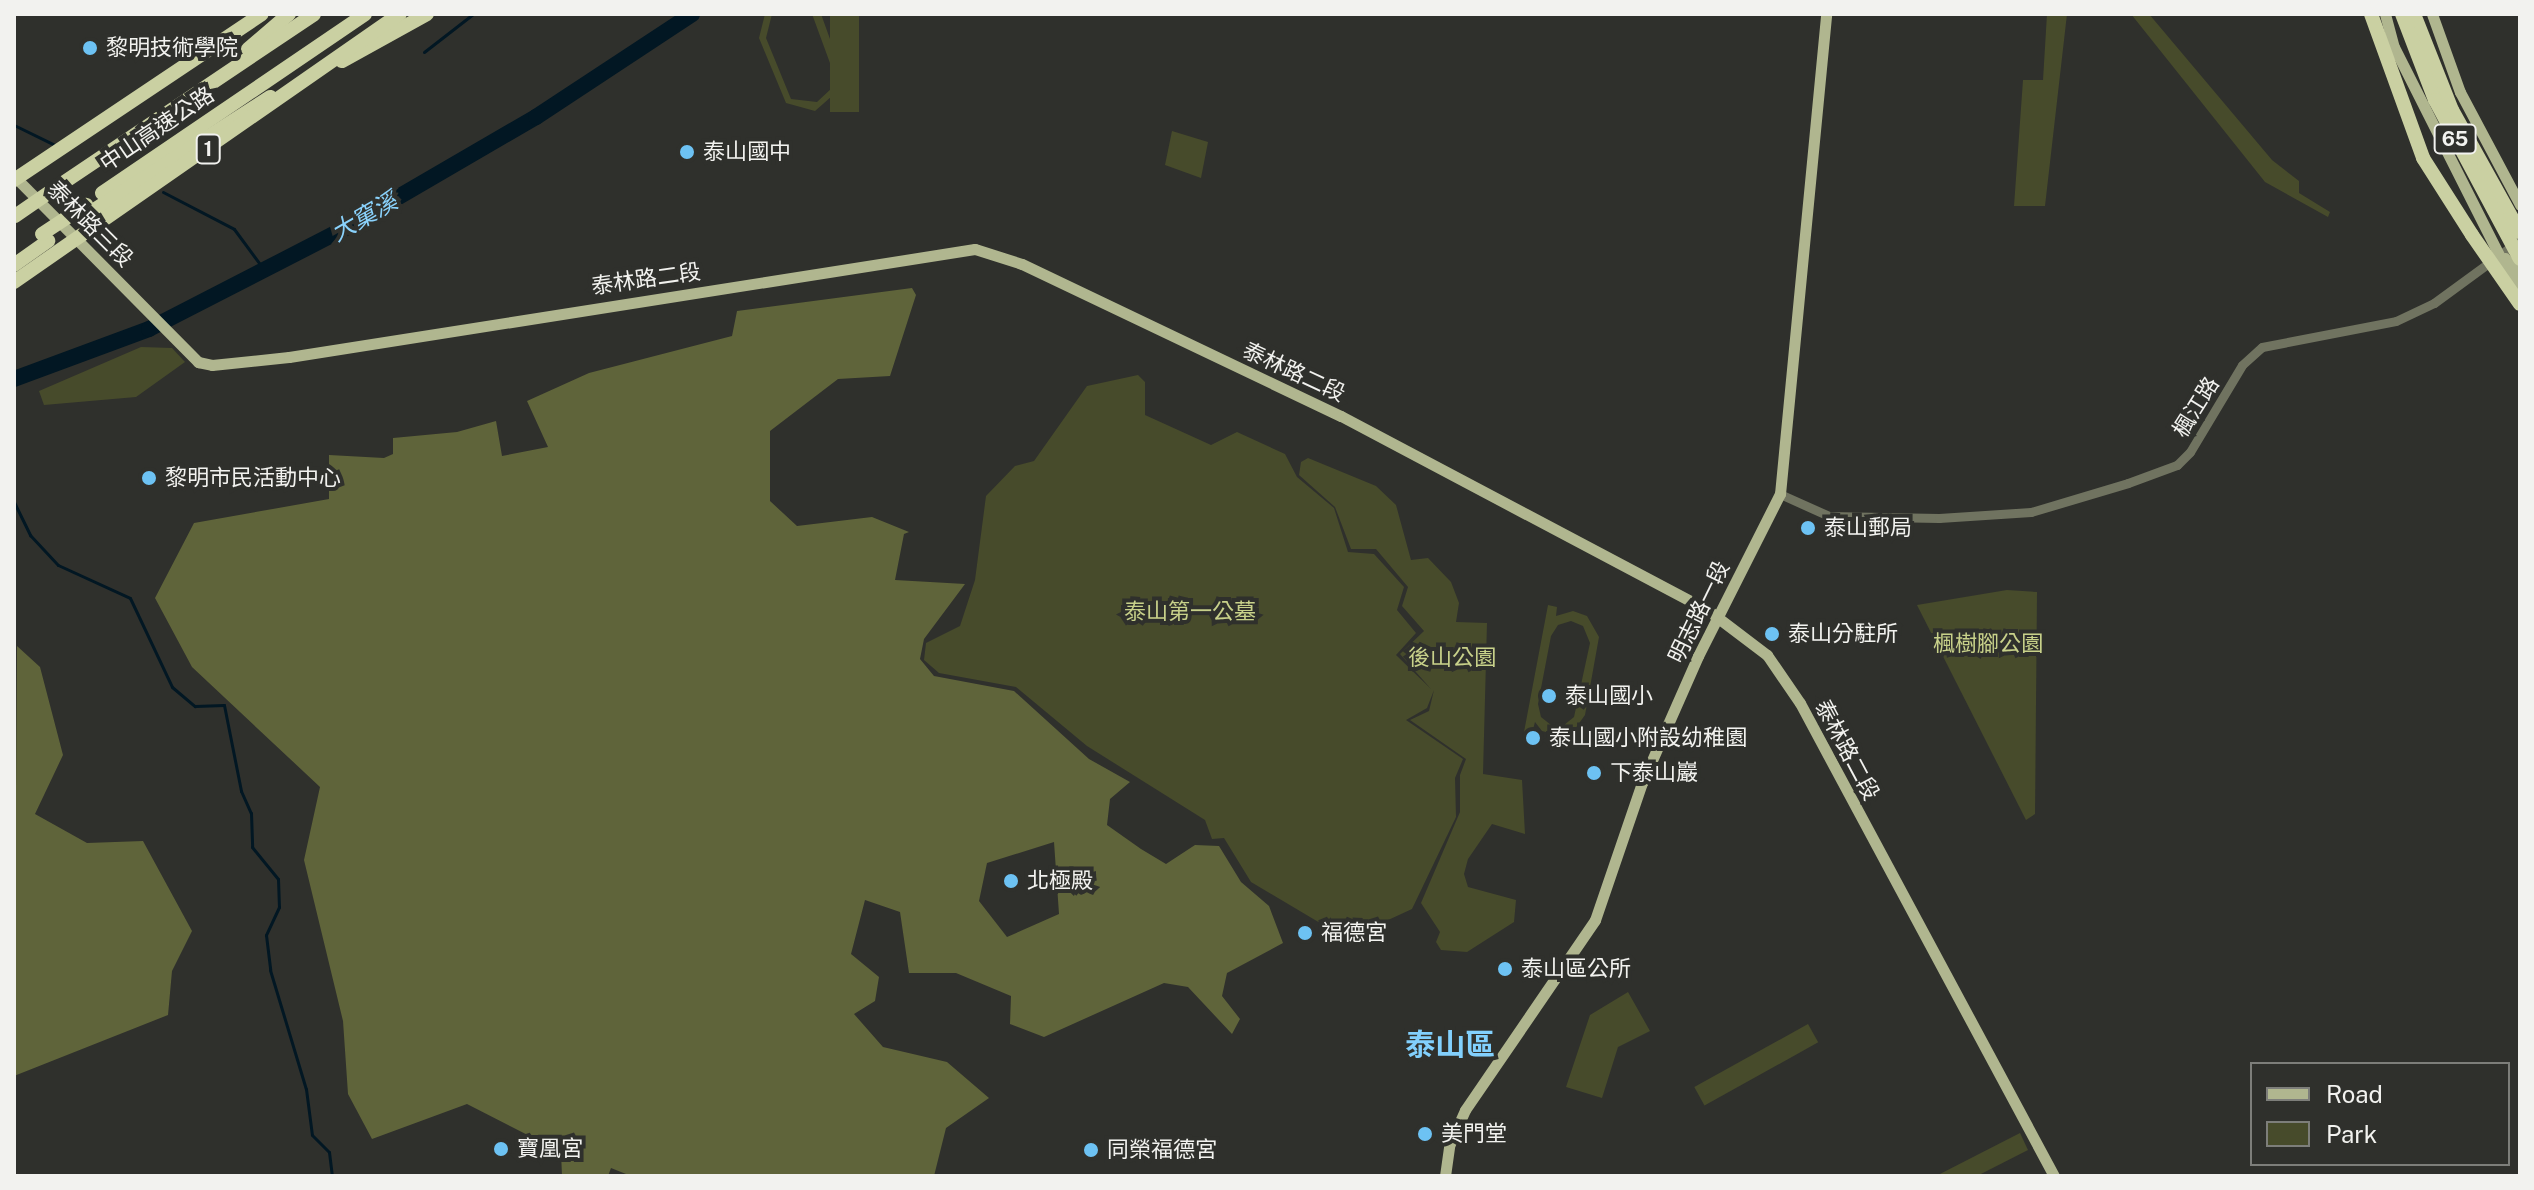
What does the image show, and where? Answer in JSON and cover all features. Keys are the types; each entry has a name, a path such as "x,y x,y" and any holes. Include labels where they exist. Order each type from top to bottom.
{"highway":[{"path":"14,178 262,14"},
{"path":"196,94 289,14"},
{"name":"中山高速公路","path":"14,216 314,14"},
{"name":"中山高速公路","path":"14,253 45,238 365,14"},
{"name":"1","path":"14,282 400,14"},
{"path":"165,163 412,14"},
{"path":"88,208 427,14"},
{"path":"2371,14 2423,158 2520,301"},
{"name":"65","path":"2402,14 2435,100 2520,259"},
{"name":"65","path":"2414,14 2452,110 2520,232"},
{"path":"14,265 45,238"}],"main road":[{"name":"明志路一段","path":"1445,1176 1449,1146 1465,1110 1595,920 1642,783 1718,617 1780,494 1826,14"},
{"path":"2385,14 2394,47 2502,255 2520,301"},
{"path":"2432,14 2460,92 2520,205"},
{"name":"泰林路三段","path":"14,178 186,349"},
{"name":"泰林路二段","path":"186,349 198,362 226,366 948,251 988,250 1341,416 1718,617 1767,655 1794,694 2054,1176"},
{"path":"2502,255 2520,276"}],"street":[{"name":"楓江路","path":"1780,494 1829,516 1939,518 2031,512 2128,483 2177,465 2190,452 2242,365 2262,347 2396,321 2434,303 2520,240"}],"green space":[{"path":"765,14 772,14 766,38 791,99 817,102 833,87 834,74 812,14 821,14 853,103 845,106 840,89 815,111 786,103 759,38"},
{"path":"830,14 859,14 859,112 830,112"},
{"path":"2047,14 2067,14 2045,206 2014,206 2023,80 2043,80"},
{"path":"2131,14 2149,14 2272,160 2299,181 2299,193 2330,212 2328,217 2265,182"},
{"path":"1172,131 1208,142 1201,178 1165,165"},
{"path":"912,288 916,295 890,376 838,379 770,431 770,501 797,526 872,517 909,532 904,534 895,580 965,584 924,639 920,659 934,676 1014,691 1089,759 1130,782 1110,799 1107,825 1166,864 1195,845 1219,846 1241,882 1269,906 1283,943 1227,973 1222,996 1240,1019 1232,1034 1188,987 1164,983 1044,1037 1010,1024 1011,996 956,973 909,973 900,912 865,900 851,954 879,977 875,1001 854,1014 883,1047 947,1062 989,1098 946,1128 934,1176 631,1176 611,1168 608,1176 562,1176 561,1152 467,1104 372,1139 348,1094 343,1021 304,860 320,787 192,667 155,598 194,523 329,499 329,455 384,458 393,454 393,438 457,432 496,421 502,456 548,447 527,401 589,373 732,336 737,311","holes":["1054,842 1059,914 1007,937 979,901 987,863"]},
{"path":"141,347 172,348 185,362 136,397 44,405 39,391"},
{"name":"泰山第一公墓","path":"1138,375 1145,382 1145,415 1211,445 1237,432 1285,454 1297,477 1334,508 1348,552 1374,554 1404,587 1397,610 1416,633 1396,655 1431,689 1400,654 1424,631 1402,606 1408,587 1376,549 1351,549 1335,507 1299,475 1301,462 1308,458 1376,486 1396,505 1411,560 1428,558 1451,582 1459,603 1456,622 1487,623 1483,774 1522,780 1525,834 1492,824 1468,859 1464,874 1468,887 1516,900 1514,922 1467,952 1441,950 1436,942 1440,932 1421,903 1460,812 1460,775 1466,759 1410,720 1429,711 1434,690 1427,708 1406,720 1463,759 1455,778 1456,817 1412,909 1347,939 1251,882 1224,838 1212,839 1205,820 1087,746 1016,687 939,673 924,660 926,643 960,626 975,580 986,496 1015,466 1034,461 1087,386"},
{"name":"楓樹腳公園","path":"2007,590 2037,592 2035,814 2026,820 1917,605"},
{"path":"1548,605 1557,607 1556,616 1573,611 1587,616 1599,637 1585,715 1575,729 1558,735 1542,731 1535,722 1532,733 1524,732","holes":["1571,621 1583,626 1590,643 1574,717 1564,725 1551,725 1541,717 1538,704 1551,636 1558,625"]},
{"path":"17,646 40,667 63,755 35,814 87,843 143,841 192,931 172,971 168,1015 14,1076"},
{"path":"1628,992 1650,1031 1618,1047 1602,1098 1566,1087 1590,1015"},
{"path":"1808,1024 1818,1042 1704,1105 1694,1087"},
{"path":"2020,1133 2028,1150 1977,1176 1936,1176"}],"waterway":[{"path":"424,52 473,14"},
{"name":"大窠溪","path":"14,379 149,329 340,231 536,117 692,14"},
{"path":"14,125 57,146"},
{"path":"163,192 234,229 265,271"},
{"path":"14,502 30,535 58,565 130,598 172,687 195,706 224,705 241,791 251,813 252,847 278,879 279,907 266,935 270,970 306,1089 312,1135 329,1152 332,1176"}],"place":[{"name":"黎明技術學院","path":"90,48"},
{"name":"泰山國中","path":"687,152"},
{"name":"黎明市民活動中心","path":"149,478"},
{"name":"泰山郵局","path":"1808,528"},
{"name":"泰山分駐所","path":"1772,634"},
{"name":"泰山國小","path":"1549,696"},
{"name":"泰山國小附設幼稚園","path":"1533,738"},
{"name":"下泰山巖","path":"1594,773"},
{"name":"北極殿","path":"1011,881"},
{"name":"福德宮","path":"1305,933"},
{"name":"泰山區公所","path":"1505,969"},
{"name":"美門堂","path":"1425,1134"},
{"name":"寶凰宮","path":"501,1149"},
{"name":"同榮福德宮","path":"1091,1150"}],"district":[{"name":"泰山區","path":"1450,1044"}],"park label":[{"name":"後山公園","path":"1452,658"}]}
